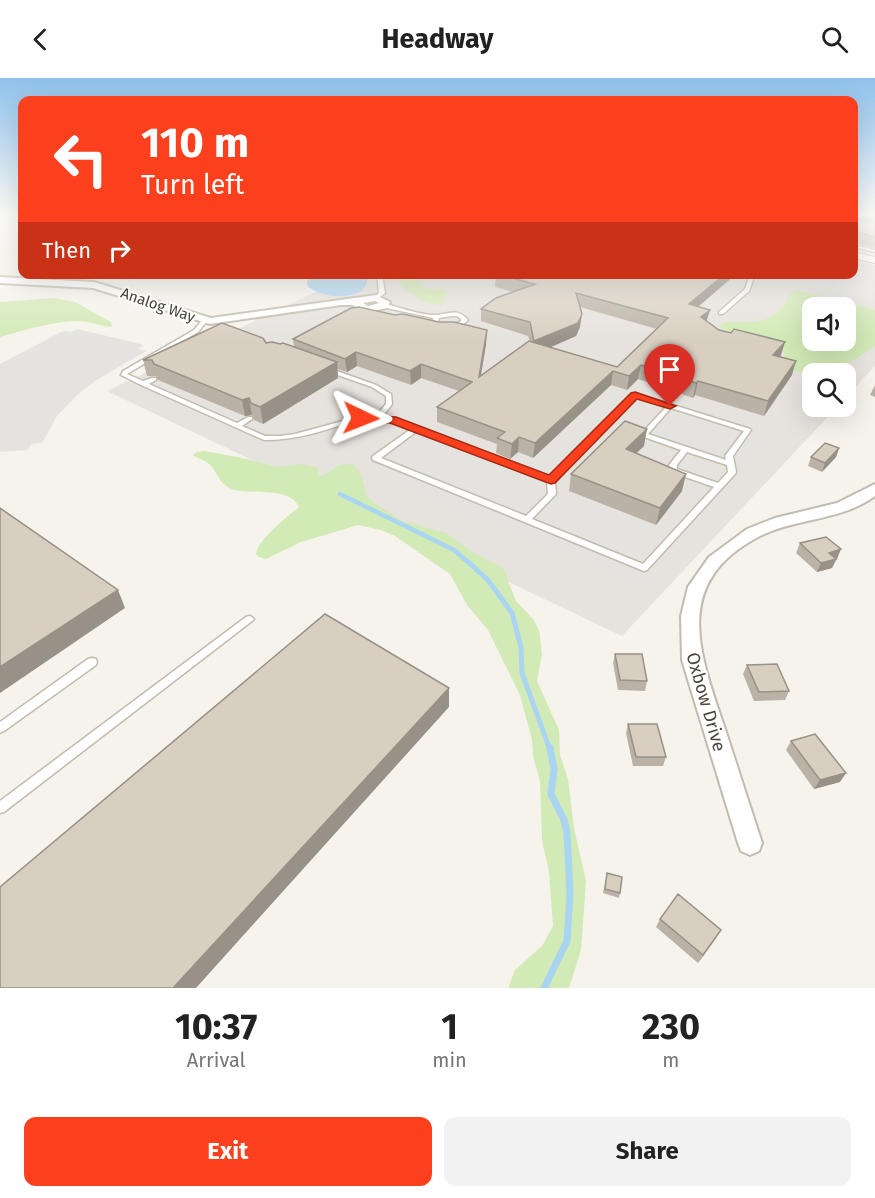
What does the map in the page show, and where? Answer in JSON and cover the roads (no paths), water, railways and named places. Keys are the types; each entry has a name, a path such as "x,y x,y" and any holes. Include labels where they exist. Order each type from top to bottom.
{"street":[{"name":"Analog Way","path":"0,282 70,282 104,288 205,320 237,318 341,302 358,308 365,299 380,302"},
{"name":"Oxbow Drive","path":"750,843 692,660 689,632 693,600 710,569 748,534 773,524 847,506 862,499 875,489"}],"lane":[{"path":"380,279 382,293 380,302 436,317 455,314 465,320 458,326 444,327 435,323 436,317"},
{"path":"721,313 747,290 751,279"},
{"path":"205,320 196,331 124,373 143,384 264,438 282,440 300,437 347,420 379,417 392,419 551,480"},
{"path":"321,367 374,386 389,395 389,404 379,417"},
{"path":"143,384 154,379"},
{"path":"415,429 376,458 527,520 644,568 732,472 729,456 748,430 635,395 551,480 552,494 527,520"},
{"path":"670,406 643,435 731,464"},
{"path":"237,426 250,418"},
{"path":"685,449 673,465 674,470 719,486"},
{"path":"0,808 249,619"},
{"path":"0,728 92,662"}],"water":[{"path":"309,279 367,279 362,291 341,296 321,293 308,287 307,281"}],"waterway":[{"path":"340,494 454,550 469,563"},
{"path":"467,561 488,580 512,613 521,647 522,673 550,750"},
{"path":"544,988 567,941 570,894 567,832 564,820 551,794 554,769 550,748"}]}
